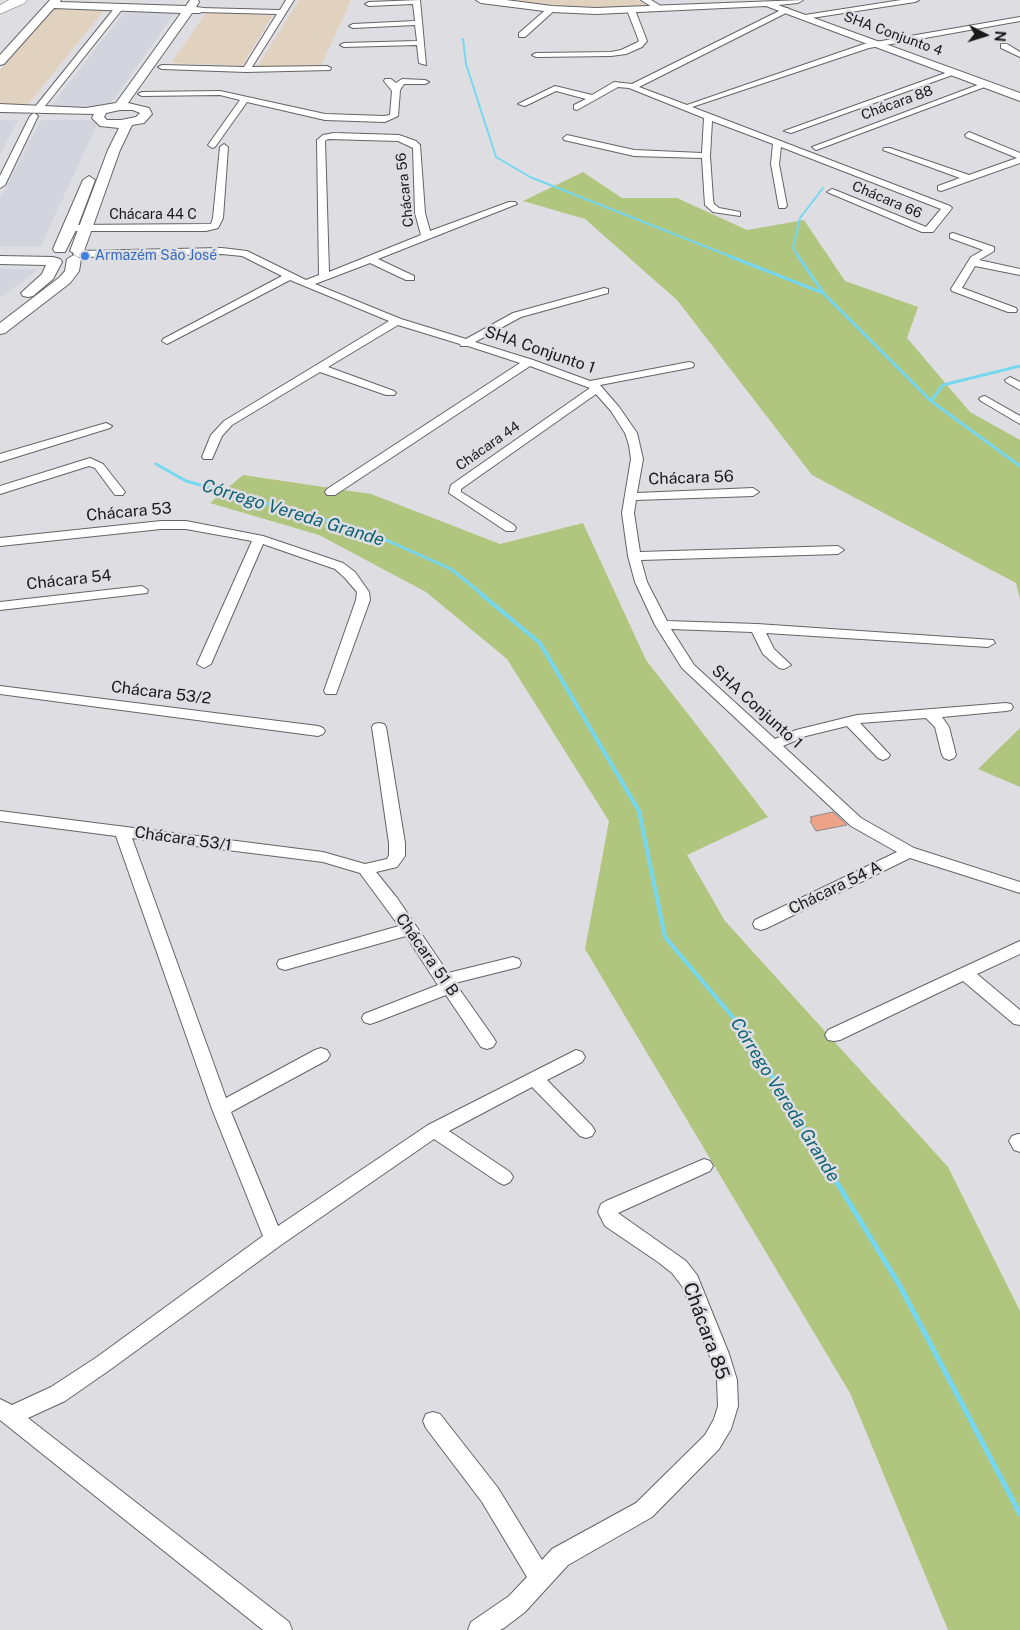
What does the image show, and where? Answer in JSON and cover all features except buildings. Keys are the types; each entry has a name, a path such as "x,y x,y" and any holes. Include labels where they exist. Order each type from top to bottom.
{"highway":[{"path":"0,10 20,0"}],"street":[{"path":"79,0 123,3"},
{"path":"481,0 552,9 631,10 735,2 772,4 798,0"},
{"path":"645,0 660,8"},
{"path":"805,18 915,0"},
{"path":"368,4 416,1 423,63"},
{"path":"0,62 53,2 281,7 246,70"},
{"name":"SHA Conjunto 4","path":"758,2 785,10"},
{"path":"0,185 36,113 123,3"},
{"path":"135,107 162,67 198,4"},
{"path":"105,121 120,106 198,4"},
{"name":"SHA Conjunto 4","path":"772,4 805,18 1020,97"},
{"path":"522,35 552,9"},
{"path":"536,55 611,54 623,52 639,45 643,41 631,10"},
{"path":"577,107 617,84 632,86 785,10"},
{"path":"691,105 876,44 1020,19"},
{"path":"353,26 418,24"},
{"path":"344,45 420,43"},
{"path":"1004,46 1020,55"},
{"path":"162,67 246,70 327,68"},
{"path":"788,131 954,73"},
{"path":"388,81 396,89"},
{"path":"142,94 212,93 325,118 385,119 394,116 396,89 402,81 425,82"},
{"path":"522,104 553,85 593,98"},
{"name":"Chácara 88","path":"816,147 986,85"},
{"path":"632,86 632,88 644,94 777,143 775,164 782,206"},
{"path":"212,145 244,99"},
{"path":"0,108 79,116 127,124 144,117 145,111 135,107 120,106"},
{"path":"0,116 36,113"},
{"path":"708,118 706,156 708,199 710,205 723,213 737,214"},
{"path":"0,330 65,280 72,271 114,150 127,124"},
{"path":"969,135 1020,156"},
{"name":"Chácara 56","path":"306,284 324,277 370,259 426,236 420,213 417,147 413,143 399,138 326,137 321,140 324,277"},
{"path":"567,138 634,153 706,156"},
{"name":"Chácara 66","path":"777,143 946,208 930,230 925,230 832,192"},
{"name":"Chácara 44 C","path":"70,228 206,228 214,226 218,218 224,147"},
{"path":"99,150 114,150"},
{"path":"887,150 968,178"},
{"path":"942,188 1020,160"},
{"path":"0,314 41,284 48,276 55,256 70,228 94,166"},
{"path":"426,236 512,204"},
{"path":"76,212 92,212"},
{"path":"953,236 991,249 972,262 956,289 1012,310"},
{"path":"0,251 34,256"},
{"name":"SHA Conjunto 1","path":"76,255 229,252 250,256 306,284 397,321 465,344 529,362 593,386 615,409 631,433 637,459 628,528 634,556 641,582 662,625 689,668 856,822 910,852 1020,888"},
{"path":"0,260 34,256 76,255"},
{"path":"370,259 410,278"},
{"path":"972,262 1020,272"},
{"path":"166,341 290,276"},
{"path":"465,344 487,330 517,315 604,291"},
{"path":"208,456 221,429 397,321"},
{"path":"331,492 529,362"},
{"path":"593,386 689,366"},
{"path":"320,368 390,393"},
{"name":"Chácara 44","path":"510,528 455,494 455,488 593,386"},
{"path":"985,398 1020,421"},
{"path":"0,458 106,426"},
{"path":"0,490 90,462 99,466 119,492"},
{"name":"Chácara 56","path":"631,497 753,492"},
{"name":"Chácara 53","path":"0,542 174,524 203,527 260,538 339,566 350,575 363,592 363,600 331,691"},
{"path":"204,664 260,538"},
{"path":"634,556 838,550"},
{"name":"Chácara 54","path":"0,606 142,590"},
{"path":"662,625 757,628 988,644"},
{"path":"757,628 768,651 784,665"},
{"name":"Chácara 53/2","path":"0,690 318,730"},
{"path":"772,745 801,733 850,721 1006,707"},
{"path":"929,713 936,718 942,727 949,755"},
{"path":"850,721 883,755"},
{"path":"364,869 392,863 397,856 397,842 379,728"},
{"name":"Chácara 53/1","path":"0,816 323,857 364,869"},
{"path":"122,830 221,1109 274,1238"},
{"name":"Chácara 54 A","path":"761,924 910,852"},
{"name":"Chácara 51 B","path":"364,869 487,1042"},
{"path":"285,964 409,930"},
{"path":"834,1035 1020,948"},
{"path":"370,1018 446,983 513,963"},
{"path":"966,974 1020,1019"},
{"path":"221,1109 321,1055"},
{"path":"5,1413 58,1394 104,1364 274,1238 434,1130 576,1057"},
{"path":"534,1078 586,1132"},
{"path":"434,1130 504,1178"},
{"name":"Chácara 85","path":"479,1630 517,1604 560,1557 644,1510 712,1442 724,1422 728,1406 727,1380 719,1354 690,1281 679,1267 666,1256 612,1220 607,1212 613,1206 704,1166"},
{"path":"5,1413 281,1630"},
{"path":"433,1421 490,1495 540,1578"}],"shaded area":[{"path":"299,0 351,0 321,66 257,67"},
{"path":"508,0 638,0 648,6 605,8 555,7"},
{"path":"54,7 105,9 27,106 0,105 0,70"},
{"path":"126,10 176,11 107,109 50,107"},
{"path":"206,13 273,15 242,66 171,63"},
{"path":"0,120 18,120 0,154"},
{"path":"41,120 99,120 41,246 0,246 0,198"},
{"path":"0,269 39,269 0,298"}],"green space":[{"path":"583,172 622,198 677,198 747,230 804,220 845,281 918,307 907,338 970,412 1020,440 1020,599 1016,583 812,475 677,300 585,219 523,201"},
{"path":"243,475 371,494 500,544 583,523 646,660 768,817 687,855 725,921 948,1167 1020,1311 1020,1630 948,1630 850,1393 585,949 609,821 507,659 426,592 319,535 210,503"},
{"path":"1020,728 1020,787 978,769"}],"waterway":[{"path":"463,39 466,64 496,157 530,177 732,257"},
{"path":"799,257 793,248 800,218 823,188"},
{"path":"729,256 823,293 931,401"},
{"path":"798,256 822,291"},
{"path":"931,401 943,385 1020,366"},
{"path":"931,401 1020,466"},
{"name":"Córrego Vereda Grande","path":"156,464 186,481 366,531 451,569 483,595"},
{"name":"Córrego Vereda Grande","path":"481,594 540,643 639,811 665,937 742,1028 750,1042"},
{"name":"Córrego Vereda Grande","path":"750,1040 900,1286 1020,1514"}],"place":[{"name":"Armazém São José","path":"85,256"}]}
